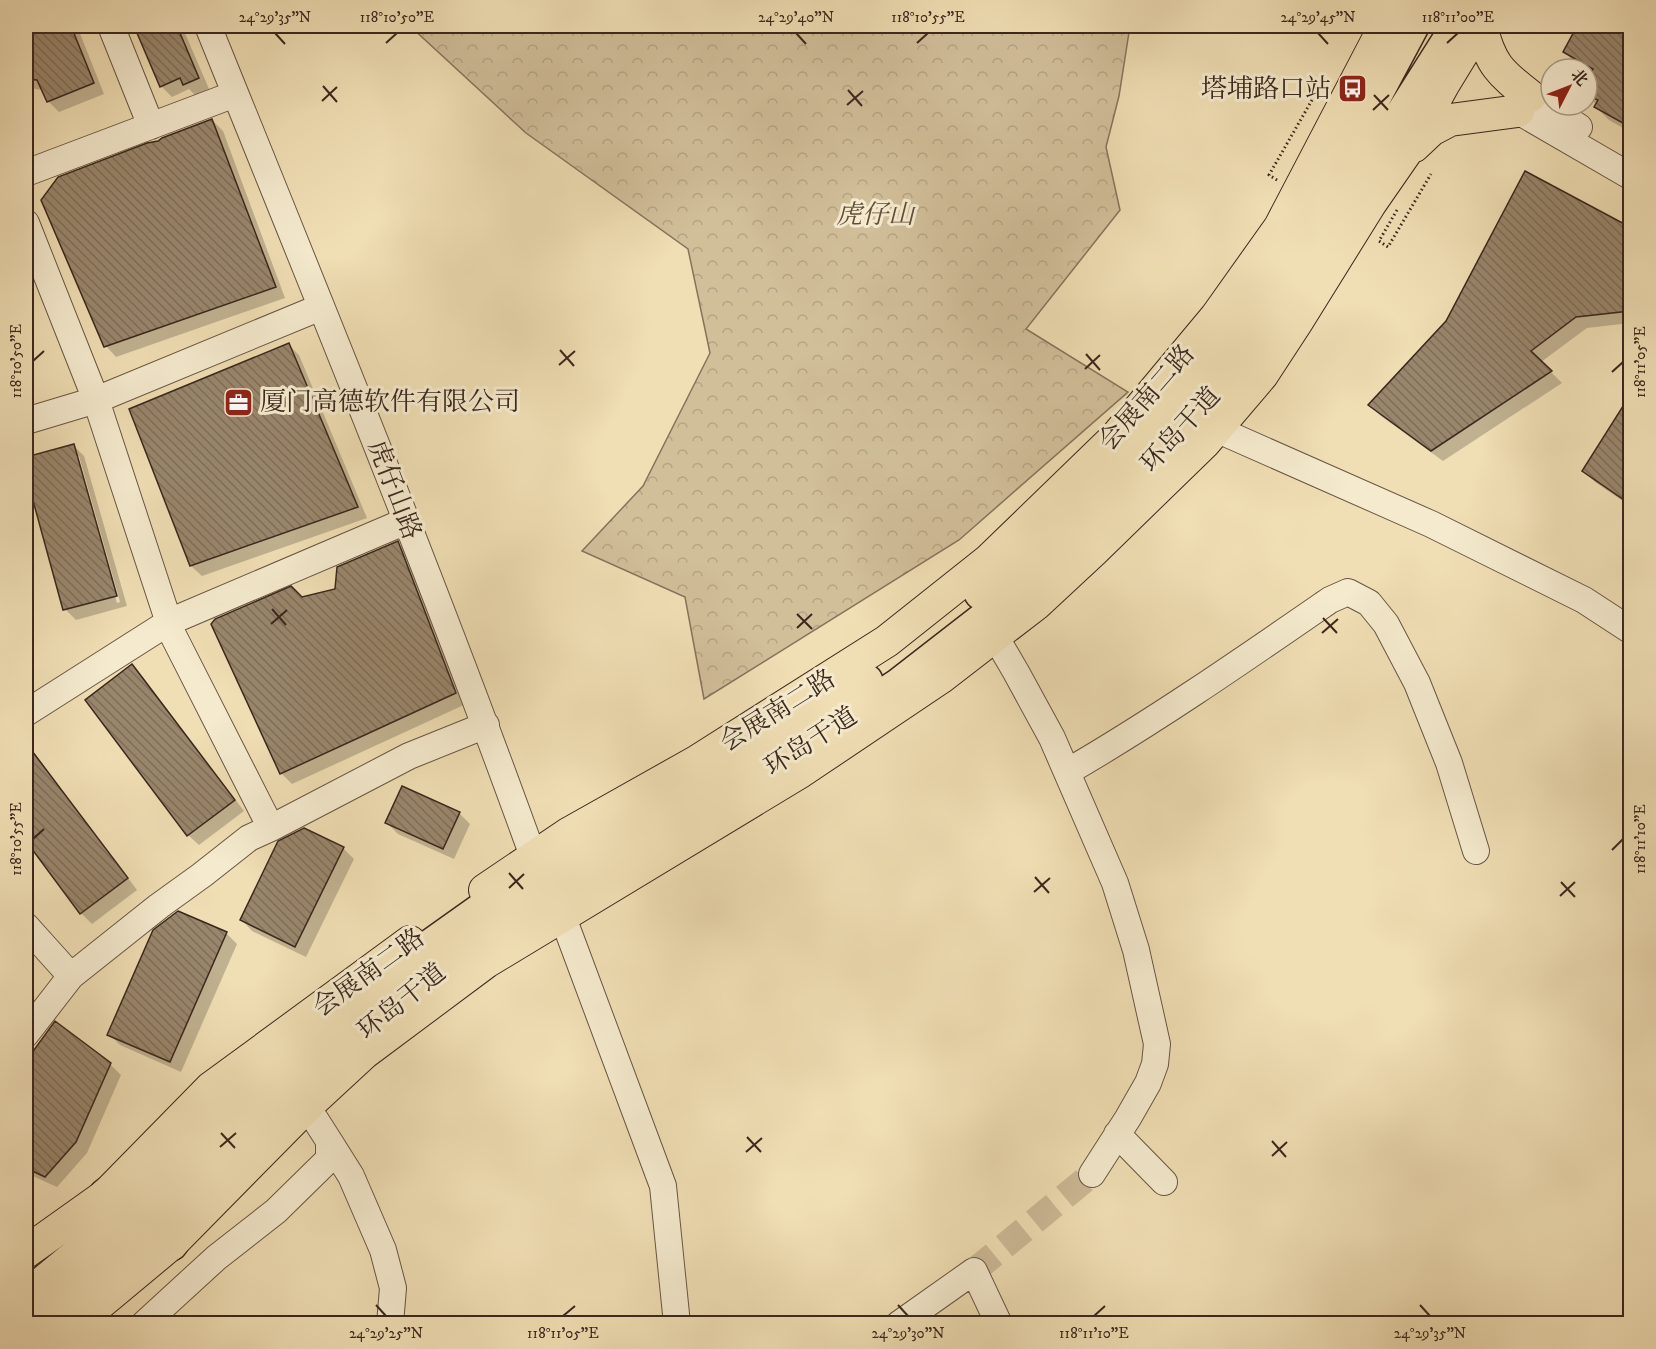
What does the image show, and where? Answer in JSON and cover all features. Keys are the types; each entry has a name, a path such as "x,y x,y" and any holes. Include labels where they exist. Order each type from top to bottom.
{"highway":[{"path":"1378,38 1397,26"},
{"name":"环岛干道","path":"30,1323 161,1218 222,1139 255,1085 411,960 501,896 836,700 922,645 1011,566 1103,478 1182,391 1257,295 1292,244 1325,189 1412,26"},
{"name":"环岛干道","path":"26,1297 222,1139 276,1108 435,974 513,917 780,764 989,628 1172,443 1220,387 1259,336 1309,261 1458,26"},
{"path":"1220,387 1287,337"},
{"path":"106,1195 222,1139"},
{"path":"171,1244 222,1139"}],"main road":[{"path":"1406,152 1431,130 1450,120 1524,103 1510,81 1494,63 1480,26"},
{"path":"75,1323 318,1120 364,1053 486,962 800,772 940,678 989,628 1036,604 1205,442 1262,375 1370,204 1406,152 1443,85 1480,26"},
{"name":"会展南二路","path":"26,1252 106,1195 211,1088 408,944 533,856 696,762 887,641 989,560 1116,437 1216,317 1280,227 1378,38"}],"street":[{"path":"111,26 151,126"},
{"name":"虎仔山路","path":"208,26 486,725 533,856"},
{"path":"26,173 235,94"},
{"path":"1524,103 1630,159"},
{"path":"1524,103 1630,176"},
{"path":"26,224 96,400 173,635 271,828"},
{"path":"26,421 96,400 321,307"},
{"path":"1216,429 1431,524 1584,600 1630,630"},
{"path":"26,713 169,622 406,521"},
{"path":"1067,772 1208,684 1330,600 1348,592 1369,603 1386,624 1417,683 1449,763 1476,851"},
{"path":"989,628 1047,728 1115,883 1136,950 1157,1044 1155,1064 1148,1083 1092,1174"},
{"path":"26,1034 71,976 249,838 409,756 486,725"},
{"path":"562,915 663,1186 676,1323"},
{"path":"26,926 71,976"},
{"path":"98,1323 163,1268 318,1120"},
{"path":"144,1323 216,1258 276,1211 329,1159 318,1120"},
{"path":"318,1120 351,1176 383,1250 393,1288 390,1323"},
{"path":"1118,1134 1164,1182"},
{"path":"899,1323 974,1271 999,1323"}],"path":[{"path":"1278,180 1269,175 1312,100"},
{"path":"1400,205 1379,241 1388,247 1431,174"}],"green space":[{"name":"虎仔山","path":"410,26 1130,26 1119,96 1106,147 1120,210 1026,329 1128,392 959,540 704,699 685,597 582,551 643,486 710,353 688,249 526,133"}],"building":[{"path":"26,26 71,26 94,83 47,102 37,80 26,79"},
{"path":"134,26 177,26 199,78 183,85 180,78 160,87"},
{"path":"1577,26 1630,26 1630,127 1599,110 1599,57 1572,57 1563,52"},
{"path":"212,119 276,287 104,347 41,200 58,177"},
{"path":"1525,171 1630,227 1630,311 1576,317 1531,351 1552,371 1431,451 1368,405 1446,321"},
{"path":"289,343 358,507 190,566 129,409"},
{"path":"1630,395 1630,504 1582,471"},
{"path":"74,444 117,596 63,610 26,475 26,457"},
{"path":"398,541 456,693 280,774 211,624 215,619 291,586 302,597 335,589 337,567"},
{"path":"132,664 235,800 187,836 85,700"},
{"path":"26,743 128,878 80,914 26,841"},
{"path":"402,786 460,812 443,849 385,823"},
{"path":"304,828 344,847 295,947 240,920 278,841"},
{"path":"178,911 227,932 170,1062 107,1035 153,930"},
{"path":"55,1021 111,1063 76,1142 45,1177 26,1168 26,1061"}],"tunnel":[{"path":"974,1271 1092,1174"}],"place":[{"name":"塔埔路口站","path":"1352,89"},
{"name":"厦门高德软件有限公司","path":"239,402"}]}
